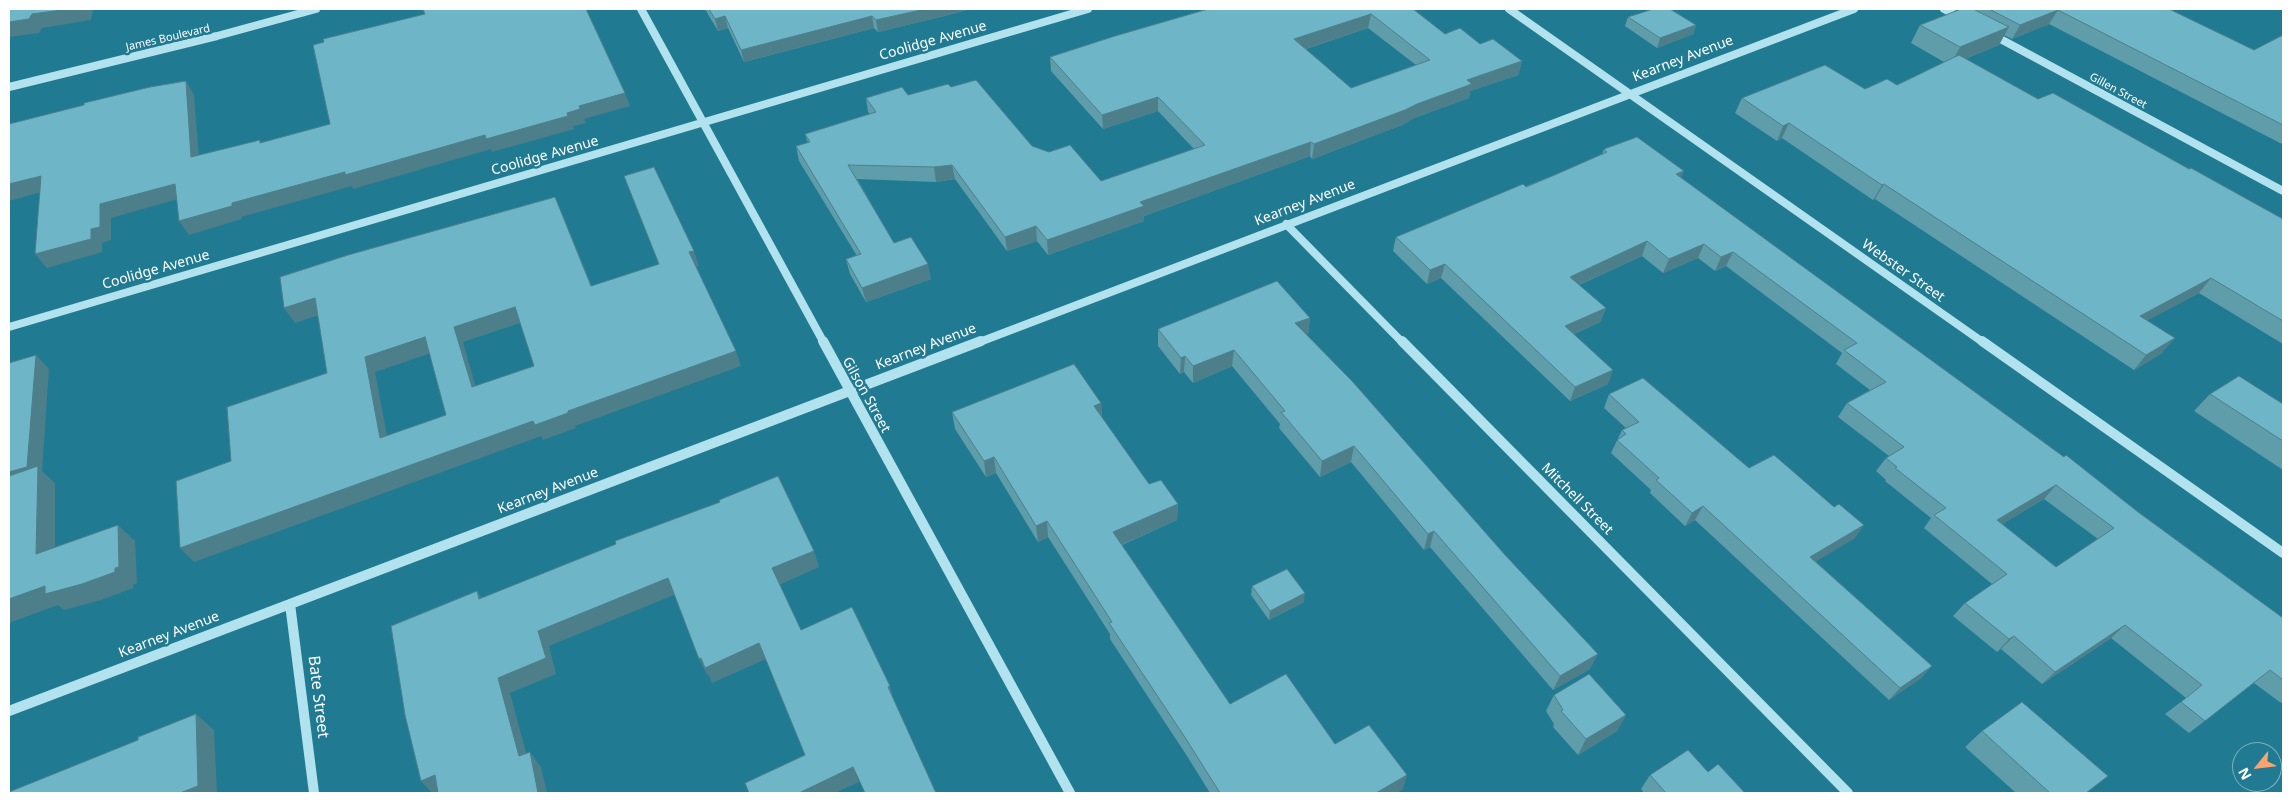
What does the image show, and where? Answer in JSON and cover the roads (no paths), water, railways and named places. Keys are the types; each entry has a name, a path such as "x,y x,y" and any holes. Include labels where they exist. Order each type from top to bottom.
{"street":[{"name":"James Boulevard","path":"9,85 217,36 316,9"},
{"name":"Gilson Street","path":"641,9 848,391 1070,793"},
{"name":"Coolidge Avenue","path":"9,326 1088,9"},
{"name":"Webster Street","path":"1509,9 2283,553"},
{"name":"Kearney Avenue","path":"9,711 1854,9"},
{"path":"1944,9 1970,23"},
{"name":"Gillen Street","path":"1988,32 2283,191"},
{"name":"Mitchell Street","path":"1286,224 1848,793"},
{"name":"Bate Street","path":"290,604 314,793"}]}
